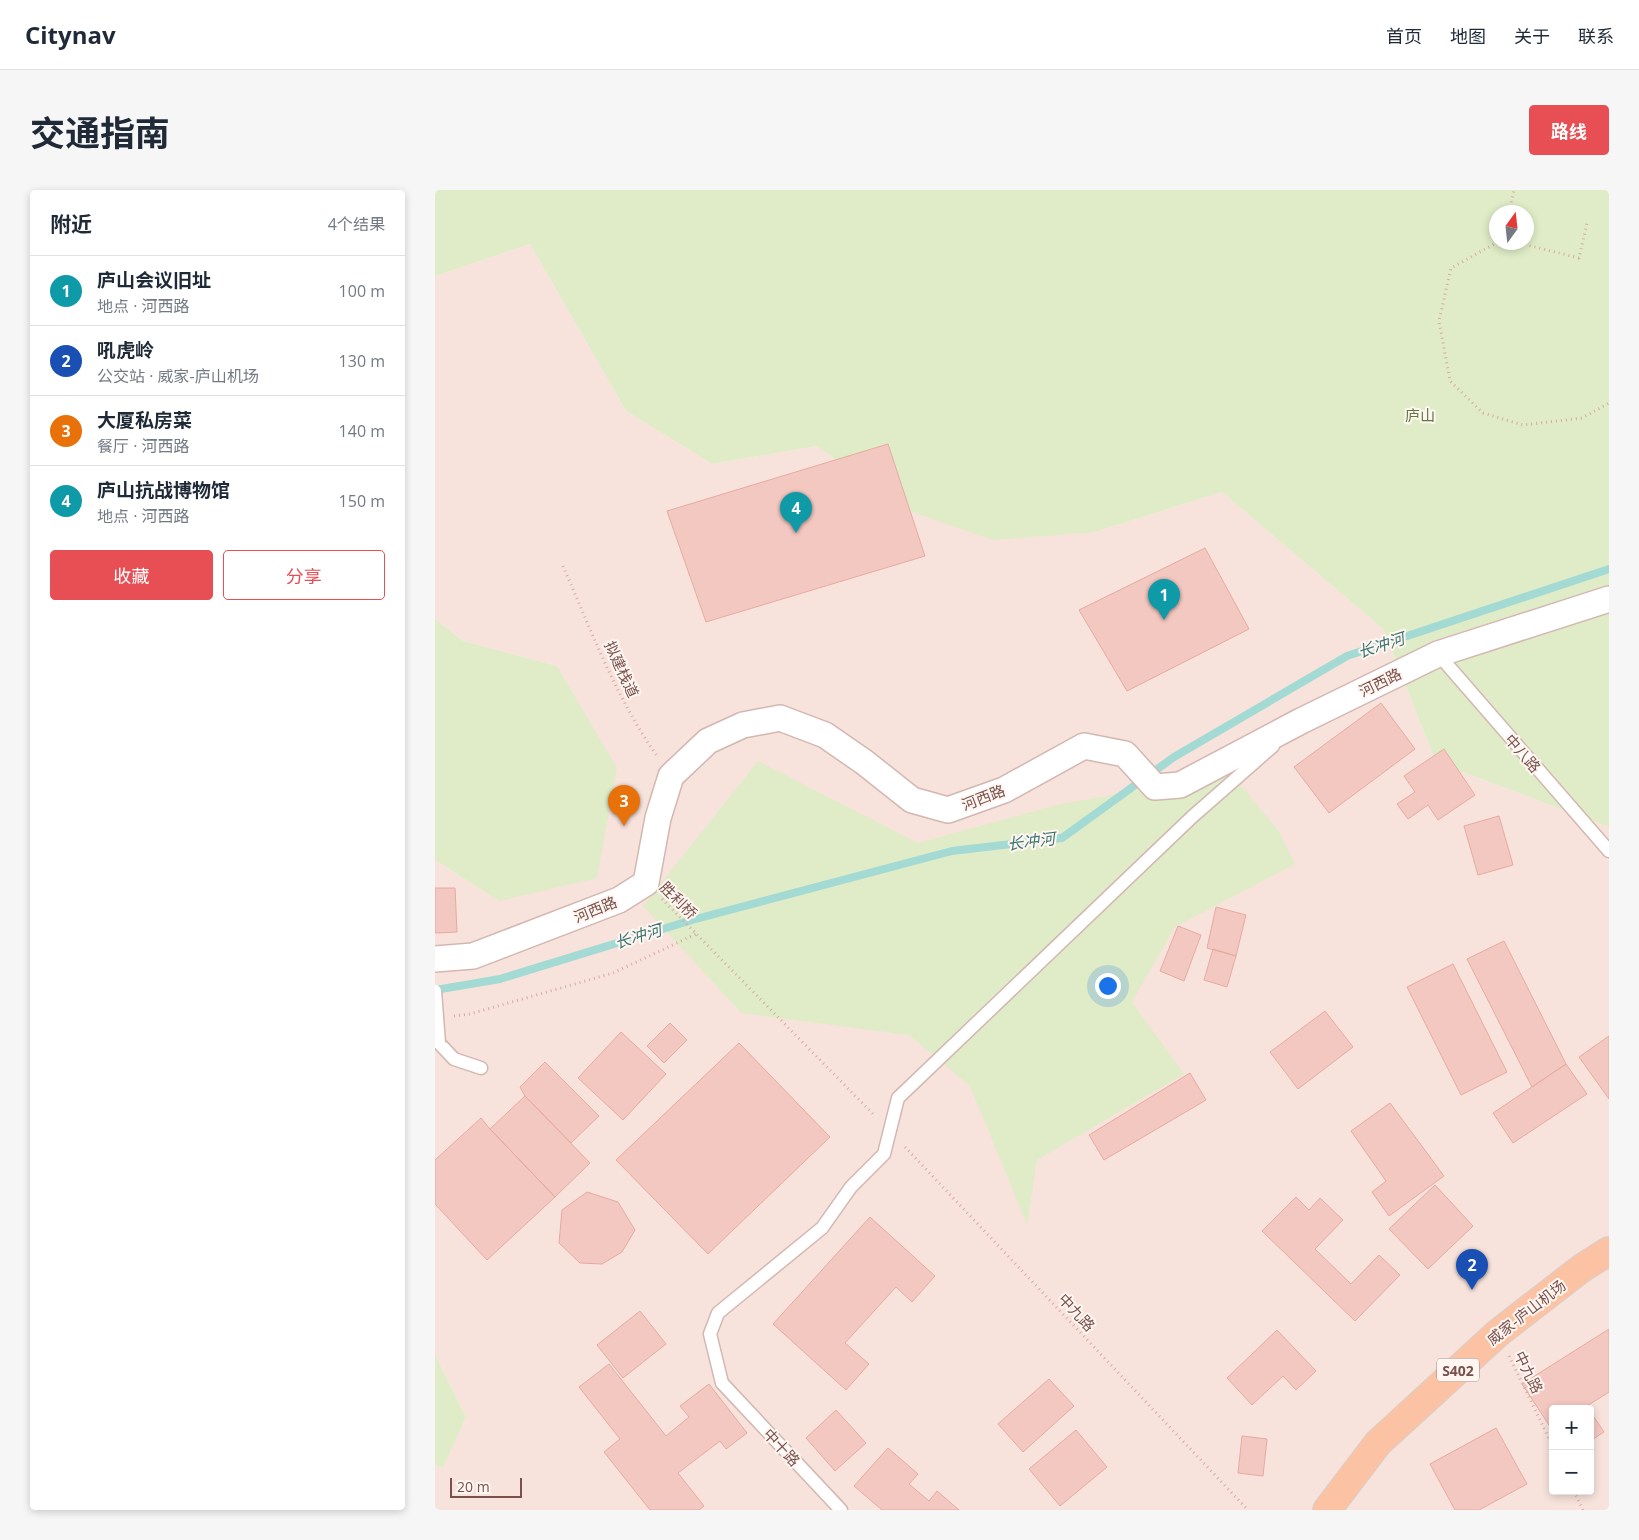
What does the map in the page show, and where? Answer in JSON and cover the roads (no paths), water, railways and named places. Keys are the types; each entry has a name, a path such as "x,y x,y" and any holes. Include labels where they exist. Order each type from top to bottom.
{"main road":[{"name":"威家-庐山机场","path":"1327,1510 1378,1443 1498,1333 1582,1268 1609,1252"}],"street":[{"name":"河西路","path":"435,959 473,956 619,900 646,883 658,818 671,776 708,742 743,725 780,718 825,735 864,762 912,800 948,810 1004,790 1084,746 1125,754 1155,787 1180,786 1301,721 1438,654 1609,599"}],"lane":[{"name":"中八路","path":"1438,654 1609,851"},
{"name":"中十路","path":"841,1510 723,1383 710,1334 718,1313 822,1228 851,1187 884,1154 898,1098 1192,817 1301,721"},
{"path":"435,991 439,1042 454,1059 481,1068"}],"waterway":[{"name":"长冲河","path":"435,990 500,979 692,920 952,851 1062,838 1174,757 1347,656 1609,569"}],"place":[{"name":"庐山抗战博物馆","path":"796,533"},
{"name":"庐山会议旧址","path":"1164,620"},
{"name":"大厦私房菜","path":"624,826"},
{"name":"吼虎岭","path":"1472,1290"}],"park label":[{"name":"庐山","path":"1420,415"}]}
